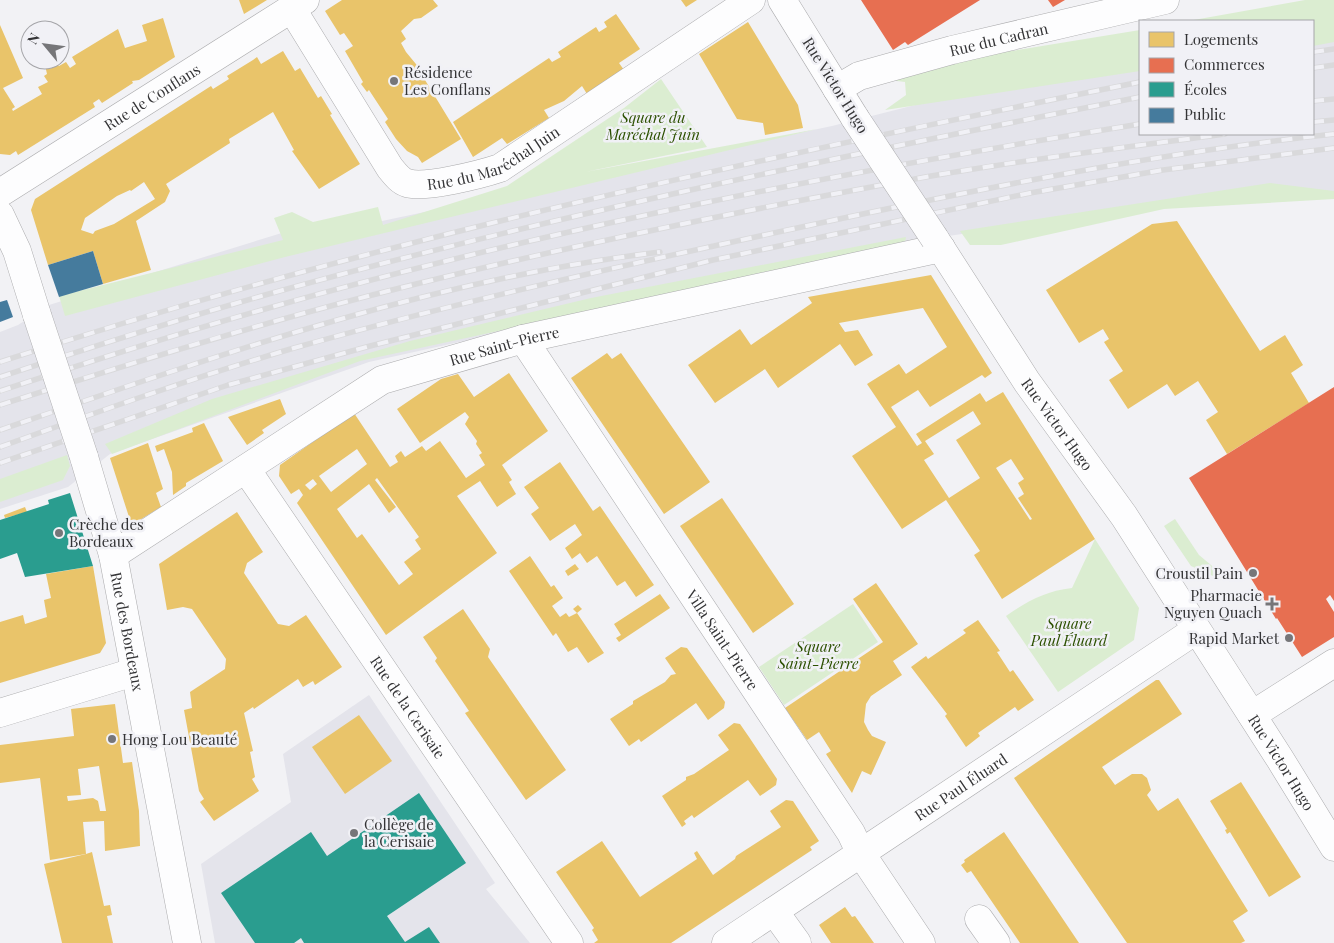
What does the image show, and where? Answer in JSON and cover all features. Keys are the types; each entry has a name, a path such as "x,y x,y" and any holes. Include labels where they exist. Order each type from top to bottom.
{"street":[{"name":"Rue du Maréchal Juin","path":"298,4 390,168 399,178 414,185 477,175 500,168 751,0"},
{"name":"Rue Victor Hugo","path":"782,0 855,118 1027,382 1124,516 1334,847"},
{"name":"Rue du Cadran","path":"837,89 864,75 952,50 1165,0"},
{"name":"Rue de Conflans","path":"0,194 298,4"},
{"name":"Rue des Bordeaux","path":"0,215 17,251 84,457 113,554 187,943"},
{"name":"Rue Saint-Pierre","path":"113,554 382,380 523,338 938,243"},
{"name":"Villa Saint-Pierre","path":"523,338 851,833 860,852 921,943"},
{"name":"Rue de la Cerisaie","path":"246,469 569,943"},
{"name":"Rue Paul Éluard","path":"726,943 1196,630"},
{"path":"1252,715 1334,663"},
{"path":"0,713 134,672"},
{"path":"774,911 797,943"},
{"path":"979,919 996,943"}],"shaded area":[{"path":"1334,9 1334,191 1244,193 914,241 369,362 110,454 68,487 0,509 0,332 18,325 49,305 285,232 292,243 382,221 832,126 1139,48 1139,135 1314,135 1314,20"},
{"name":"Collège de la Cerisaie","path":"369,695 495,883 486,889 530,943 215,943 201,864 291,802 283,754"}],"green space":[{"path":"1305,0 1334,0 1334,42 1314,46 1314,20 1194,20"},
{"path":"1139,30 1139,71 885,110 906,95 905,82 881,79 1006,43 1012,51"},
{"name":"Square du Maréchal Juin","path":"661,79 707,147 585,172 817,129 285,257 65,316 59,296 283,240 274,218 292,212 313,222 378,207 383,225 507,186 624,108"},
{"path":"1270,183 1334,191 1334,199 1164,209 1001,245 970,245 960,231"},
{"path":"906,237 905,243 360,361 112,454 105,444 212,399 410,341 591,298"},
{"path":"67,455 70,466 63,480 0,502 0,479"},
{"path":"1175,519 1199,555 1217,570 1224,581 1191,566 1164,526"},
{"name":"Square Paul Éluard","path":"1095,539 1139,608 1134,640 1058,692 1006,616 1037,598 1062,589 1072,588"},
{"name":"Square Saint-Pierre","path":"853,604 878,642 784,705 759,667"}],"building: Logements":[{"path":"239,0 267,0 244,14"},
{"name":"Résidence Les Conflans","path":"342,0 433,0 438,6 421,18 414,19 401,31 406,39 401,43 425,75 425,80 461,139 422,163 418,157 407,151 396,139 385,122 388,119 369,90 367,92 361,84 363,82 345,51 353,46 344,33 340,35 325,11"},
{"path":"681,0 697,0 686,7"},
{"path":"616,14 640,49 619,63 624,70 587,94 582,86 564,101 544,110 549,118 507,144 502,138 473,157 453,122 549,58 552,62 561,57 558,52 596,27 599,32 607,27 604,22"},
{"path":"163,18 175,57 139,80 132,81 133,83 102,103 99,99 93,103 95,107 18,155 16,151 10,155 0,154 0,25 23,78 3,88 15,107 12,109 13,111 42,94 38,87 48,82 44,76 47,74 46,70 70,70 76,64 72,57 118,29 125,48 147,41 142,25"},
{"path":"748,22 798,105 803,128 765,135 763,123 737,119 699,54"},
{"path":"283,51 295,71 300,68 318,98 321,96 332,114 330,115 360,164 319,189 292,151 294,150 273,112 229,139 230,143 166,184 170,191 165,202 136,221 151,270 103,284 93,251 48,265 31,210 35,199 211,86 213,89 229,79 227,76 257,57 261,64","holes":["144,182 155,199 114,224 95,231 93,234 81,230 85,218 117,196 131,191"]},
{"path":"1177,221 1260,351 1285,335 1303,365 1291,373 1309,403 1227,454 1206,420 1218,412 1198,381 1175,396 1167,384 1128,409 1109,380 1123,371 1104,342 1109,339 1103,329 1079,343 1046,290 1152,224"},
{"path":"931,275 992,373 985,378 982,375 930,407 918,390 891,407 917,446 922,443 916,434 980,393 986,402 1003,392 1095,539 1002,599 974,555 980,551 946,500 902,529 852,456 896,427 867,384 899,364 906,374 947,347 923,308 839,323 845,332 858,330 873,355 855,366 840,344 778,388 765,369 715,403 688,365 740,329 751,345 812,303 808,297","holes":["973,411 981,424 956,440 980,478 949,498 924,460 934,454 925,441","1011,459 1024,479 1018,483 1024,494 1018,498 1032,519 1030,520 996,468"]},
{"path":"607,353 612,359 621,353 710,482 664,514 571,378"},
{"path":"509,373 548,431 502,465 512,480 509,482 516,494 497,507 480,481 457,496 497,553 386,635 297,503 303,495 299,489 291,494 279,476 280,465 354,413 390,467 398,462 395,456 401,451 405,457 422,446 426,451 440,441 466,478 485,465 479,455 482,453 476,444 477,441 465,424 469,417 465,412 420,443 397,409 441,379 458,374 474,397","holes":["357,449 367,464 331,492 319,476","377,478 419,537 415,540 421,549 404,562 413,574 399,585 362,534 357,538 337,509 369,484 389,513 396,507 375,480","313,479 317,484 310,490 305,485"]},
{"path":"280,399 286,414 262,430 264,433 247,445 228,417"},
{"path":"204,423 223,461 186,483 186,486 173,495 172,472 164,449 157,452 155,446 193,432 192,428"},
{"path":"148,443 163,489 156,493 161,507 138,521 130,520 110,458"},
{"path":"560,462 593,511 600,506 654,585 636,597 625,581 617,586 597,556 587,563 580,553 572,559 565,548 582,535 575,524 550,541 531,514 539,508 524,487"},
{"path":"722,498 794,604 753,633 680,526"},
{"path":"25,507 27,512 5,518 4,515"},
{"path":"237,512 263,552 247,563 244,573 278,624 289,626 306,615 342,667 315,685 313,681 303,687 298,679 254,709 253,707 244,713 253,751 250,752 255,777 252,779 259,791 214,821 200,802 204,799 199,791 184,710 192,708 190,692 225,669 226,659 192,609 183,607 167,610 159,564"},
{"path":"530,556 551,587 554,585 563,598 552,606 560,617 566,613 569,617 577,613 604,653 588,663 577,647 568,652 556,633 553,636 509,571"},
{"path":"575,564 579,569 568,576 565,571"},
{"path":"93,566 106,643 100,653 0,683 0,622 23,615 25,624 47,617 44,600 51,598 46,574"},
{"path":"876,583 918,644 893,661 902,675 871,696 866,704 864,722 868,730 872,736 886,742 871,775 862,771 852,793 826,754 831,751 819,732 807,740 785,708 883,642 853,599"},
{"path":"660,594 670,608 619,642 616,638 621,635 614,624"},
{"path":"578,605 582,609 577,613 573,609"},
{"path":"463,609 490,649 488,657 566,770 526,800 465,713 469,711 435,661 437,658 423,637"},
{"path":"978,620 1000,651 997,652 1010,672 1013,670 1034,700 1018,711 1015,707 978,733 980,736 966,747 945,716 947,714 911,667 926,656 928,659 966,633 963,630"},
{"path":"681,647 687,648 725,702 724,708 708,720 696,703 641,742 639,739 629,746 610,719 633,704 633,701 665,682 671,675 676,674 665,658"},
{"path":"1156,680 1159,680 1182,714 1102,767 1115,785 1132,774 1142,774 1147,778 1151,790 1147,795 1158,811 1178,798 1248,911 1233,921 1245,941 1241,943 1127,943 1014,778"},
{"path":"115,704 123,763 132,762 139,811 140,846 105,851 104,821 83,822 86,854 50,860 40,778 0,783 0,745 74,736 71,709","holes":["99,766 106,811 100,811 98,801 93,798 68,801 67,796 81,795 78,769"]},
{"path":"359,715 392,761 345,794 312,747"},
{"path":"734,723 740,724 749,737 777,779 776,785 760,796 748,780 694,818 692,815 684,821 686,824 682,827 662,796 686,780 686,777 694,774 729,750 718,735"},
{"path":"1241,782 1301,877 1269,897 1230,832 1227,834 1225,830 1227,829 1210,801"},
{"path":"786,800 793,801 819,841 810,847 812,850 671,943 594,943 598,940 592,930 594,928 556,872 602,841 640,897 697,859 694,853 697,851 713,875 735,859 736,856 781,827 770,811"},
{"path":"1004,832 1079,943 1020,943 971,871 967,873 961,865 965,862 964,860"},
{"path":"92,852 104,906 110,905 112,915 107,916 113,943 62,943 44,864"},
{"path":"845,907 852,917 855,916 874,943 831,943 819,925"}],"building: Commerces":[{"path":"861,0 980,0 908,45 905,42 893,50"},
{"path":"1048,0 1065,0 1053,7"},
{"path":"1334,387 1334,601 1330,595 1326,599 1334,612 1334,637 1302,657 1276,619 1189,478"}],"building: Écoles":[{"path":"70,493 93,566 25,577 17,553 0,559 0,520 49,504 48,500"},
{"name":"Collège de la Cerisaie","path":"419,793 466,863 387,916 405,942 429,927 440,943 304,943 301,938 294,943 255,943 221,893 311,832 327,856"}],"building: Public":[{"path":"93,251 103,284 59,297 48,265"},
{"path":"7,300 13,317 0,322 0,302"}],"railway":[{"path":"1314,52 1334,49"},
{"path":"1314,68 1334,65"},
{"path":"0,362 140,318 423,240 709,172 1139,82"},
{"path":"0,377 132,334 265,295 482,238 810,164 1139,97"},
{"path":"1314,101 1334,99"},
{"path":"1314,122 1334,120"},
{"path":"0,391 132,348 372,280 590,227 920,161 1139,124"},
{"path":"0,447 257,359 358,330 552,282 811,225 1006,185 1136,161 1334,134"},
{"path":"0,405 290,317 455,274 590,244 726,215 931,176 1218,135"},
{"path":"0,463 228,385 370,346 713,260 1030,193 1163,170 1334,148"},
{"path":"0,430 243,348 326,323 491,281 575,264 660,252"}],"place":[{"name":"Résidence Les Conflans","path":"394,81"},
{"name":"Crèche des Bordeaux","path":"59,533"},
{"name":"Croustil Pain","path":"1253,573"},
{"name":"Pharmacie Nguyen Quach","path":"1272,604"},
{"name":"Rapid Market","path":"1289,638"},
{"name":"Hong Lou Beauté","path":"112,739"},
{"name":"Collège de la Cerisaie","path":"354,833"}]}
